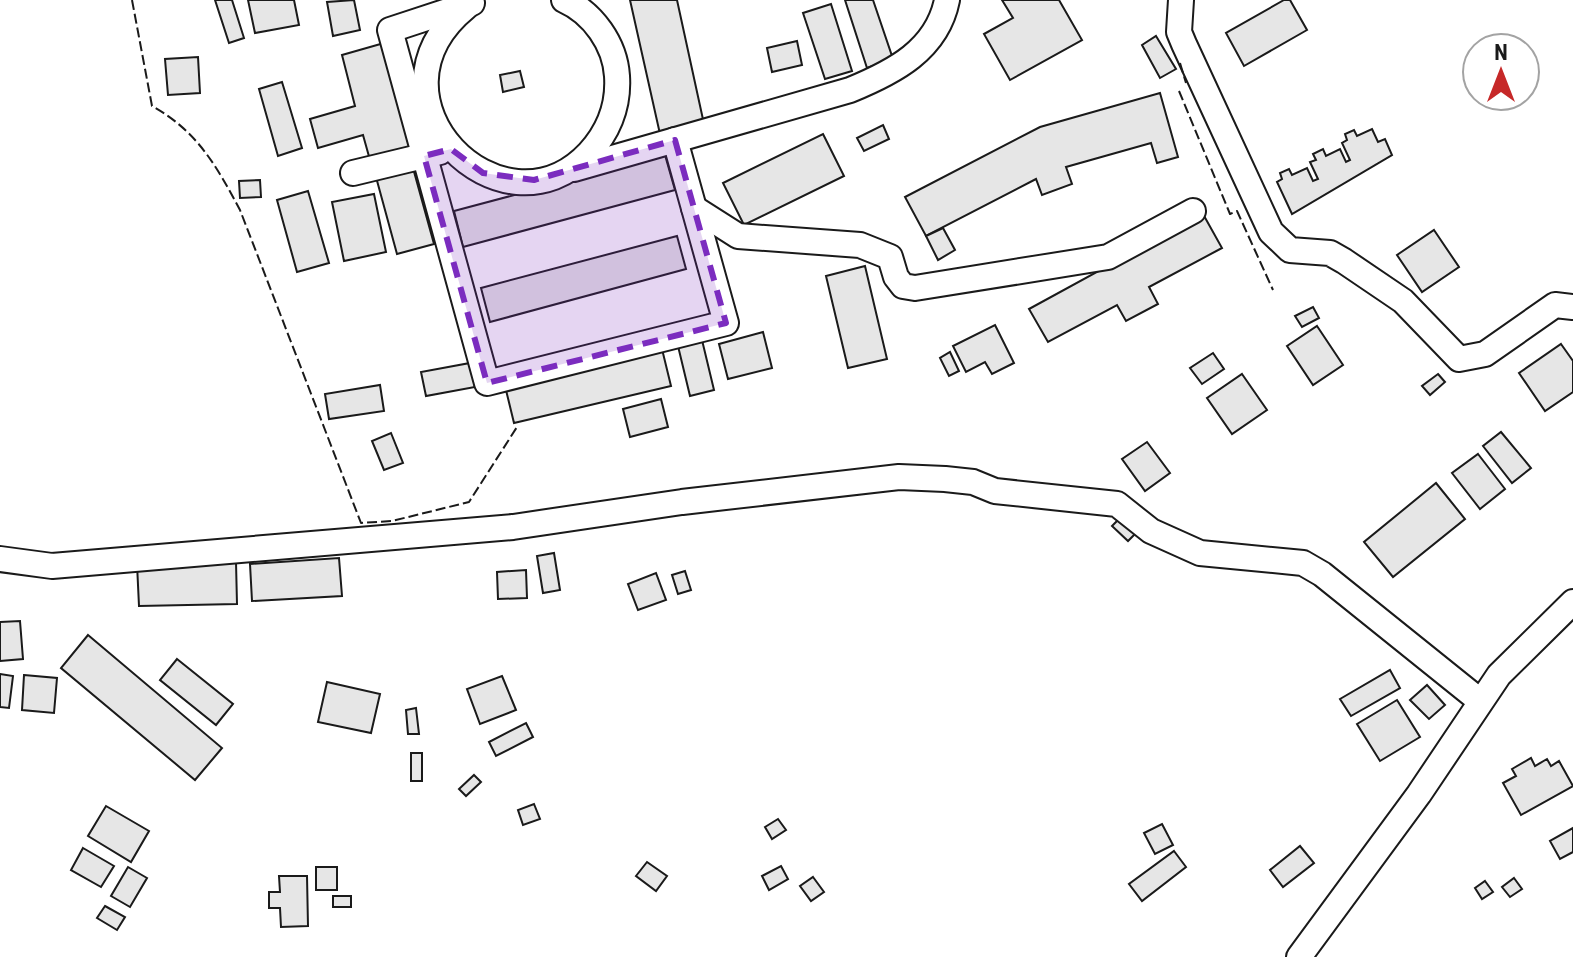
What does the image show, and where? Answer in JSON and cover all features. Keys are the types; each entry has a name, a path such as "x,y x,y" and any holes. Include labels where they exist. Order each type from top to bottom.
{"street":[{"path":"560,173 582,160 600,141 612,118 618,92 616,66 608,42 592,20 564,0"},
{"path":"475,1 452,19 436,41 427,65 425,91 431,117 451,149 483,173 508,180 534,180 850,90 886,75 914,57 935,32 947,0"},
{"path":"1181,0 1179,32 1184,44 1271,232 1290,250 1330,253 1344,261 1403,301 1459,359 1485,354 1555,305 1573,307"},
{"path":"475,1 390,30 487,383 726,323 675,140"},
{"path":"353,173 451,149"},
{"path":"694,208 738,236 860,245 877,250 890,257 896,277 903,286 915,288 1108,257 1193,211"},
{"path":"0,559 52,566 370,540 513,527 682,502 899,477 945,479 973,482 995,491 1117,504 1151,531 1200,553 1303,563 1322,574 1480,701"},
{"path":"1299,957 1419,794 1480,701 1523,649 1573,602"}],"highlighted area":[{"path":"675,140 726,323 487,383 424,156 451,149 483,173 534,180"}],"building":[{"path":"215,0 232,0 244,38 229,43"},
{"path":"248,0 294,0 299,25 255,33"},
{"path":"354,0 360,30 333,36 327,2"},
{"path":"630,0 677,0 704,124 660,134"},
{"path":"845,0 873,0 893,59 867,68"},
{"path":"1002,0 1059,0 1082,40 1010,80 984,34 1013,18"},
{"path":"1284,0 1290,0 1307,30 1244,66 1226,33"},
{"path":"831,4 852,71 825,79 803,13"},
{"path":"1156,36 1176,69 1160,78 1142,45"},
{"path":"797,41 802,65 772,72 767,48"},
{"path":"384,43 412,149 370,160 363,135 318,148 310,119 355,106 342,55"},
{"path":"198,57 200,93 168,95 165,59"},
{"path":"520,71 524,87 503,92 500,75"},
{"path":"282,82 302,148 278,156 259,89"},
{"path":"1160,93 1178,157 1157,163 1151,143 1066,167 1072,184 1042,195 1036,179 926,236 905,197 1040,127"},
{"path":"883,125 889,139 864,151 857,138"},
{"path":"1372,129 1378,142 1385,139 1392,155 1292,214 1277,182 1282,179 1280,173 1289,169 1292,175 1307,168 1313,181 1318,179 1310,162 1316,160 1313,154 1323,149 1326,156 1340,149 1346,162 1350,160 1342,143 1347,140 1345,134 1354,130 1357,136"},
{"path":"823,134 844,176 744,225 723,183"},
{"path":"665,155 675,190 463,247 454,211"},
{"path":"413,168 434,244 397,254 376,177"},
{"path":"260,180 261,197 240,198 239,181"},
{"path":"308,191 329,263 297,272 277,200"},
{"path":"374,194 386,252 344,261 332,202"},
{"path":"1203,214 1222,248 1149,287 1158,304 1126,321 1117,305 1048,342 1029,309"},
{"path":"943,228 955,250 938,260 926,236"},
{"path":"1434,230 1459,267 1422,292 1397,255"},
{"path":"677,236 686,269 490,322 481,288"},
{"path":"865,266 887,359 848,368 826,276"},
{"path":"1313,307 1319,318 1302,327 1295,316"},
{"path":"995,325 1014,363 992,374 985,362 966,372 953,346"},
{"path":"1317,326 1343,365 1313,385 1287,346"},
{"path":"763,332 772,368 728,379 719,344"},
{"path":"702,340 714,390 690,396 678,346"},
{"path":"1561,344 1573,361 1573,392 1545,411 1519,373"},
{"path":"662,349 671,386 514,423 505,386"},
{"path":"950,352 959,371 949,376 940,358"},
{"path":"1213,353 1224,369 1202,384 1190,368"},
{"path":"470,363 475,387 426,396 421,372"},
{"path":"1242,374 1267,410 1232,434 1207,398"},
{"path":"1438,374 1445,382 1430,395 1422,386"},
{"path":"380,385 384,411 329,419 325,394"},
{"path":"661,399 668,427 630,437 623,409"},
{"path":"1501,432 1531,468 1512,483 1483,446"},
{"path":"391,433 403,463 384,470 372,441"},
{"path":"1147,442 1170,473 1145,491 1122,459"},
{"path":"1478,454 1505,489 1480,509 1452,473"},
{"path":"1436,483 1465,519 1393,577 1364,542"},
{"path":"1120,518 1136,533 1128,541 1112,526"},
{"path":"554,553 560,590 543,593 537,556"},
{"path":"339,558 342,596 252,601 250,564"},
{"path":"236,562 237,604 139,606 137,564"},
{"path":"526,570 527,598 498,599 497,572"},
{"path":"685,571 691,590 678,594 672,575"},
{"path":"656,573 666,600 638,610 628,584"},
{"path":"20,621 23,659 0,661 0,622"},
{"path":"88,635 222,748 195,780 61,668"},
{"path":"177,659 233,704 216,725 160,680"},
{"path":"1390,670 1400,688 1351,716 1340,699"},
{"path":"0,674 13,676 9,708 0,707"},
{"path":"24,675 57,678 54,713 22,710"},
{"path":"502,676 516,710 480,724 467,689"},
{"path":"327,682 380,694 371,733 318,722"},
{"path":"1427,685 1445,705 1429,719 1410,700"},
{"path":"1397,700 1420,737 1380,761 1357,724"},
{"path":"416,708 419,734 408,734 406,710"},
{"path":"526,723 533,737 496,756 489,742"},
{"path":"411,753 422,753 422,781 411,781"},
{"path":"1531,758 1535,766 1547,759 1551,766 1559,761 1573,786 1521,815 1503,783 1516,776 1512,769"},
{"path":"474,775 481,782 466,796 459,789"},
{"path":"534,804 540,819 523,825 518,810"},
{"path":"106,806 149,831 131,862 88,836"},
{"path":"778,819 786,830 772,839 765,827"},
{"path":"1162,824 1173,845 1155,854 1144,833"},
{"path":"1573,828 1573,852 1560,859 1550,841"},
{"path":"1300,846 1314,863 1283,887 1270,870"},
{"path":"83,848 114,866 101,887 71,870"},
{"path":"1174,851 1186,867 1142,901 1129,884"},
{"path":"647,862 667,876 656,891 636,876"},
{"path":"781,866 788,879 769,890 762,876"},
{"path":"128,867 147,878 130,907 111,896"},
{"path":"316,867 337,867 337,890 316,890"},
{"path":"279,876 307,876 308,926 281,927 280,908 269,908 269,892 280,892"},
{"path":"813,877 824,892 811,901 800,886"},
{"path":"1514,878 1522,889 1510,897 1502,887"},
{"path":"1485,881 1493,892 1482,899 1475,888"},
{"path":"333,896 351,896 351,907 333,907"},
{"path":"105,906 125,917 117,930 97,918"}],"fence":[{"path":"132,0 152,106 181,126 204,150 240,210 361,523 392,521 469,502 517,427"},
{"path":"1180,63 1186,83"},
{"path":"1179,91 1230,214 1237,211 1273,290"}]}
